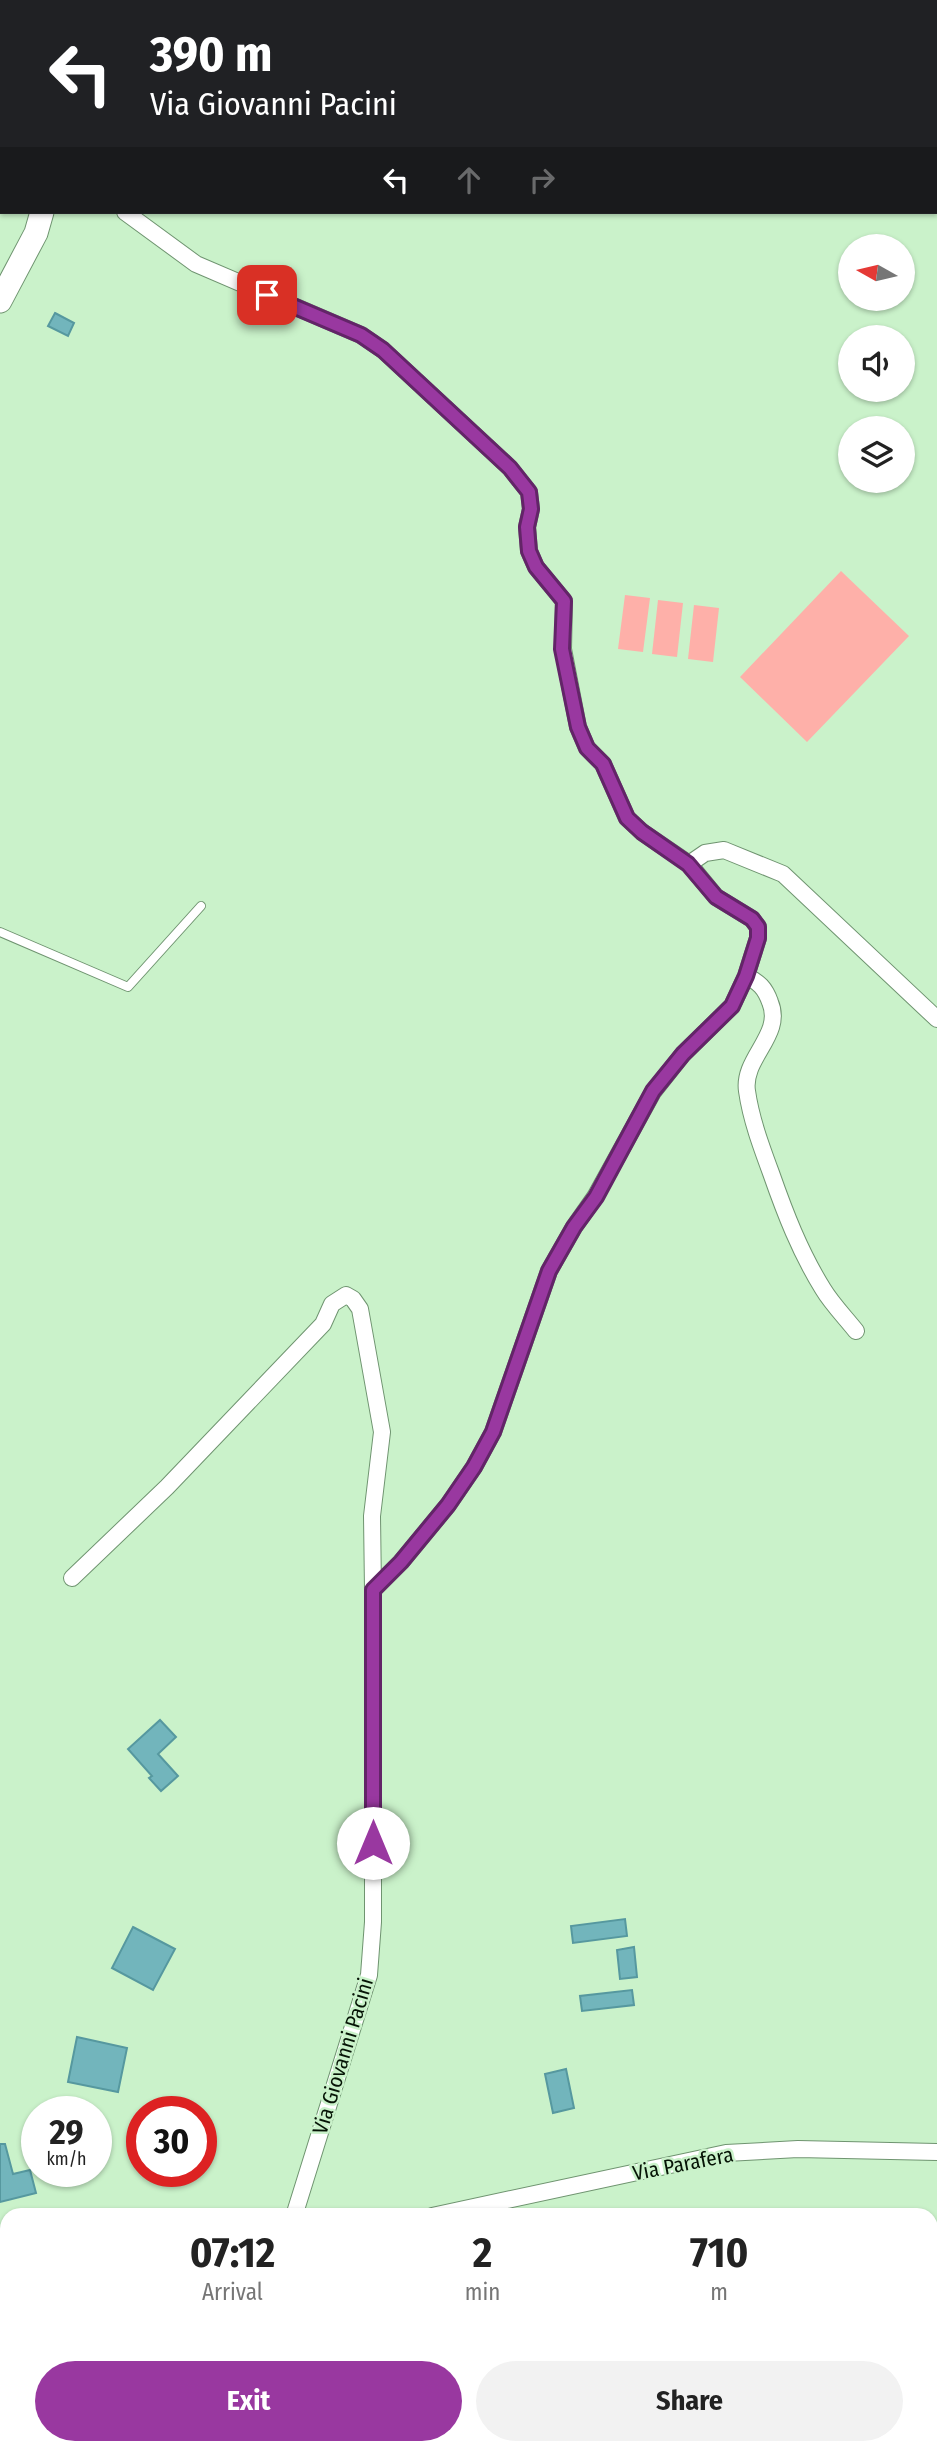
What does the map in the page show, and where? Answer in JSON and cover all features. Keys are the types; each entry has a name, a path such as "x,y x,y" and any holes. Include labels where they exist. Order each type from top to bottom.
{"main road":[{"path":"0,301 36,233 41,214"}],"street":[{"path":"128,214 196,264 361,335 383,350 510,468 529,492 529,551 536,567 564,601 562,649 578,727 587,748 603,764 627,818 642,832 688,864 716,897 752,919 758,927 758,938 746,976 732,1006 683,1054 653,1091 596,1197 574,1227 549,1271 493,1432 474,1467 448,1505 401,1562 373,1590"},
{"path":"688,864 705,853 724,850 783,874 937,1019"},
{"path":"746,976 765,988 773,1009 769,1034 748,1072 746,1087 759,1140 801,1251 825,1292 856,1331"},
{"name":"Via Giovanni Pacini","path":"72,1578 167,1487 323,1324 332,1304 346,1295 353,1299 360,1309 382,1432 372,1517 373,1922 369,1975 296,2208"},
{"name":"Via Parafera","path":"469,2208 726,2153 799,2149 937,2152"}],"lane":[{"path":"0,932 128,987 201,906"}],"shaded area":[{"path":"841,571 909,636 807,742 740,677"},
{"path":"625,595 650,598 643,652 618,649"},
{"path":"658,600 683,603 677,657 652,654"},
{"path":"694,605 719,608 713,662 688,659"}],"building":[{"path":"55,313 74,323 68,336 48,326"},
{"path":"160,1720 176,1737 158,1754 178,1776 161,1791 149,1778 152,1776 128,1749"},
{"path":"625,1919 627,1936 573,1943 571,1926"},
{"path":"133,1927 175,1949 153,1990 112,1968"},
{"path":"634,1947 637,1977 620,1979 617,1950"},
{"path":"632,1990 634,2005 582,2011 580,1996"},
{"path":"77,2037 127,2048 118,2092 68,2082"},
{"path":"566,2069 574,2108 553,2113 545,2074"},
{"path":"0,2144 5,2144 13,2174 21,2172 21,2187 34,2187 36,2193 0,2202"}],"route":[{"path":"267,295 361,335 383,350 510,468 529,492 529,551 536,567 564,601 562,649 578,727 587,748 603,764 627,818 642,832 688,864 716,897 752,919 758,927 758,938 746,976 732,1006 683,1054 653,1091 596,1197 574,1227 549,1271 493,1432 474,1467 448,1505 401,1562 373,1590 373,1843"}]}
